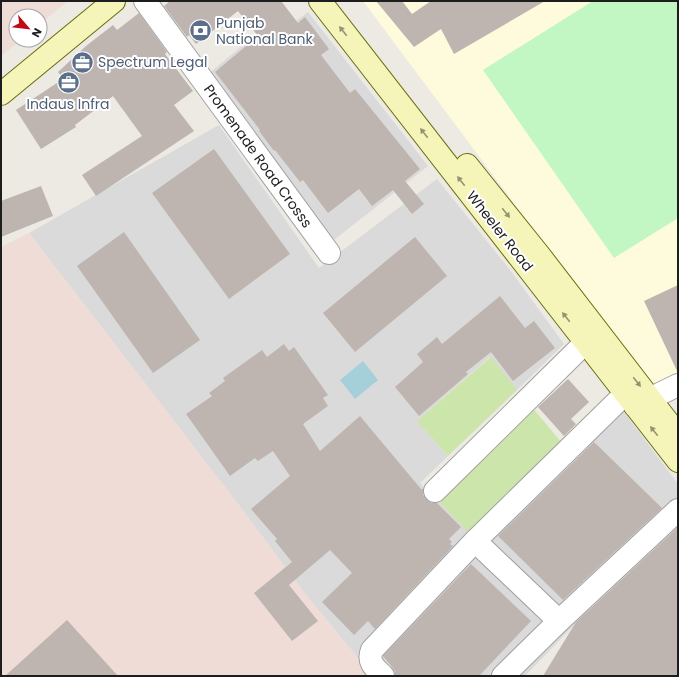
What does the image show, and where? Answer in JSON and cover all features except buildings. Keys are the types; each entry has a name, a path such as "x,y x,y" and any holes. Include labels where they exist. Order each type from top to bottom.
{"main road":[{"path":"1,94 114,1"},
{"name":"Wheeler Road","path":"320,1 586,342 612,363"},
{"name":"Wheeler Road","path":"339,1 540,256 678,462"},
{"name":"Wheeler Road","path":"637,399 678,435"}],"street":[{"name":"Promenade Road Crosss","path":"145,1 329,253"},
{"path":"435,491 586,342"},
{"path":"383,676 371,664 370,658 372,650 475,541 637,399 678,385"},
{"path":"503,676 559,621 678,510"},
{"path":"475,541 559,621"}],"shaded area":[{"path":"1,1 68,1 48,17 48,8 8,8 8,48 11,48 1,56"},
{"path":"363,1 678,1 678,376 653,389"},
{"path":"308,12 428,166 334,240 207,75 248,41 256,51"},
{"path":"219,125 319,268 437,179 510,270 564,344 517,390 490,357 417,421 448,456 420,483 473,536 610,393 678,484 678,512 580,619 525,676 370,676 357,657 303,591 238,504 29,233"},
{"path":"29,233 238,504 303,591 357,657 370,676 1,676 1,247"}],"green space":[{"path":"593,1 678,1 678,218 614,258 483,70"},
{"path":"491,357 517,390 448,456 417,421"},
{"path":"531,406 562,443 472,536 437,500"}],"water":[{"path":"363,361 378,380 355,399 340,380"}],"place":[{"name":"Punjab National Bank","path":"200,31"},
{"name":"Spectrum Legal","path":"83,62"},
{"name":"Indaus Infra","path":"68,82"}]}
